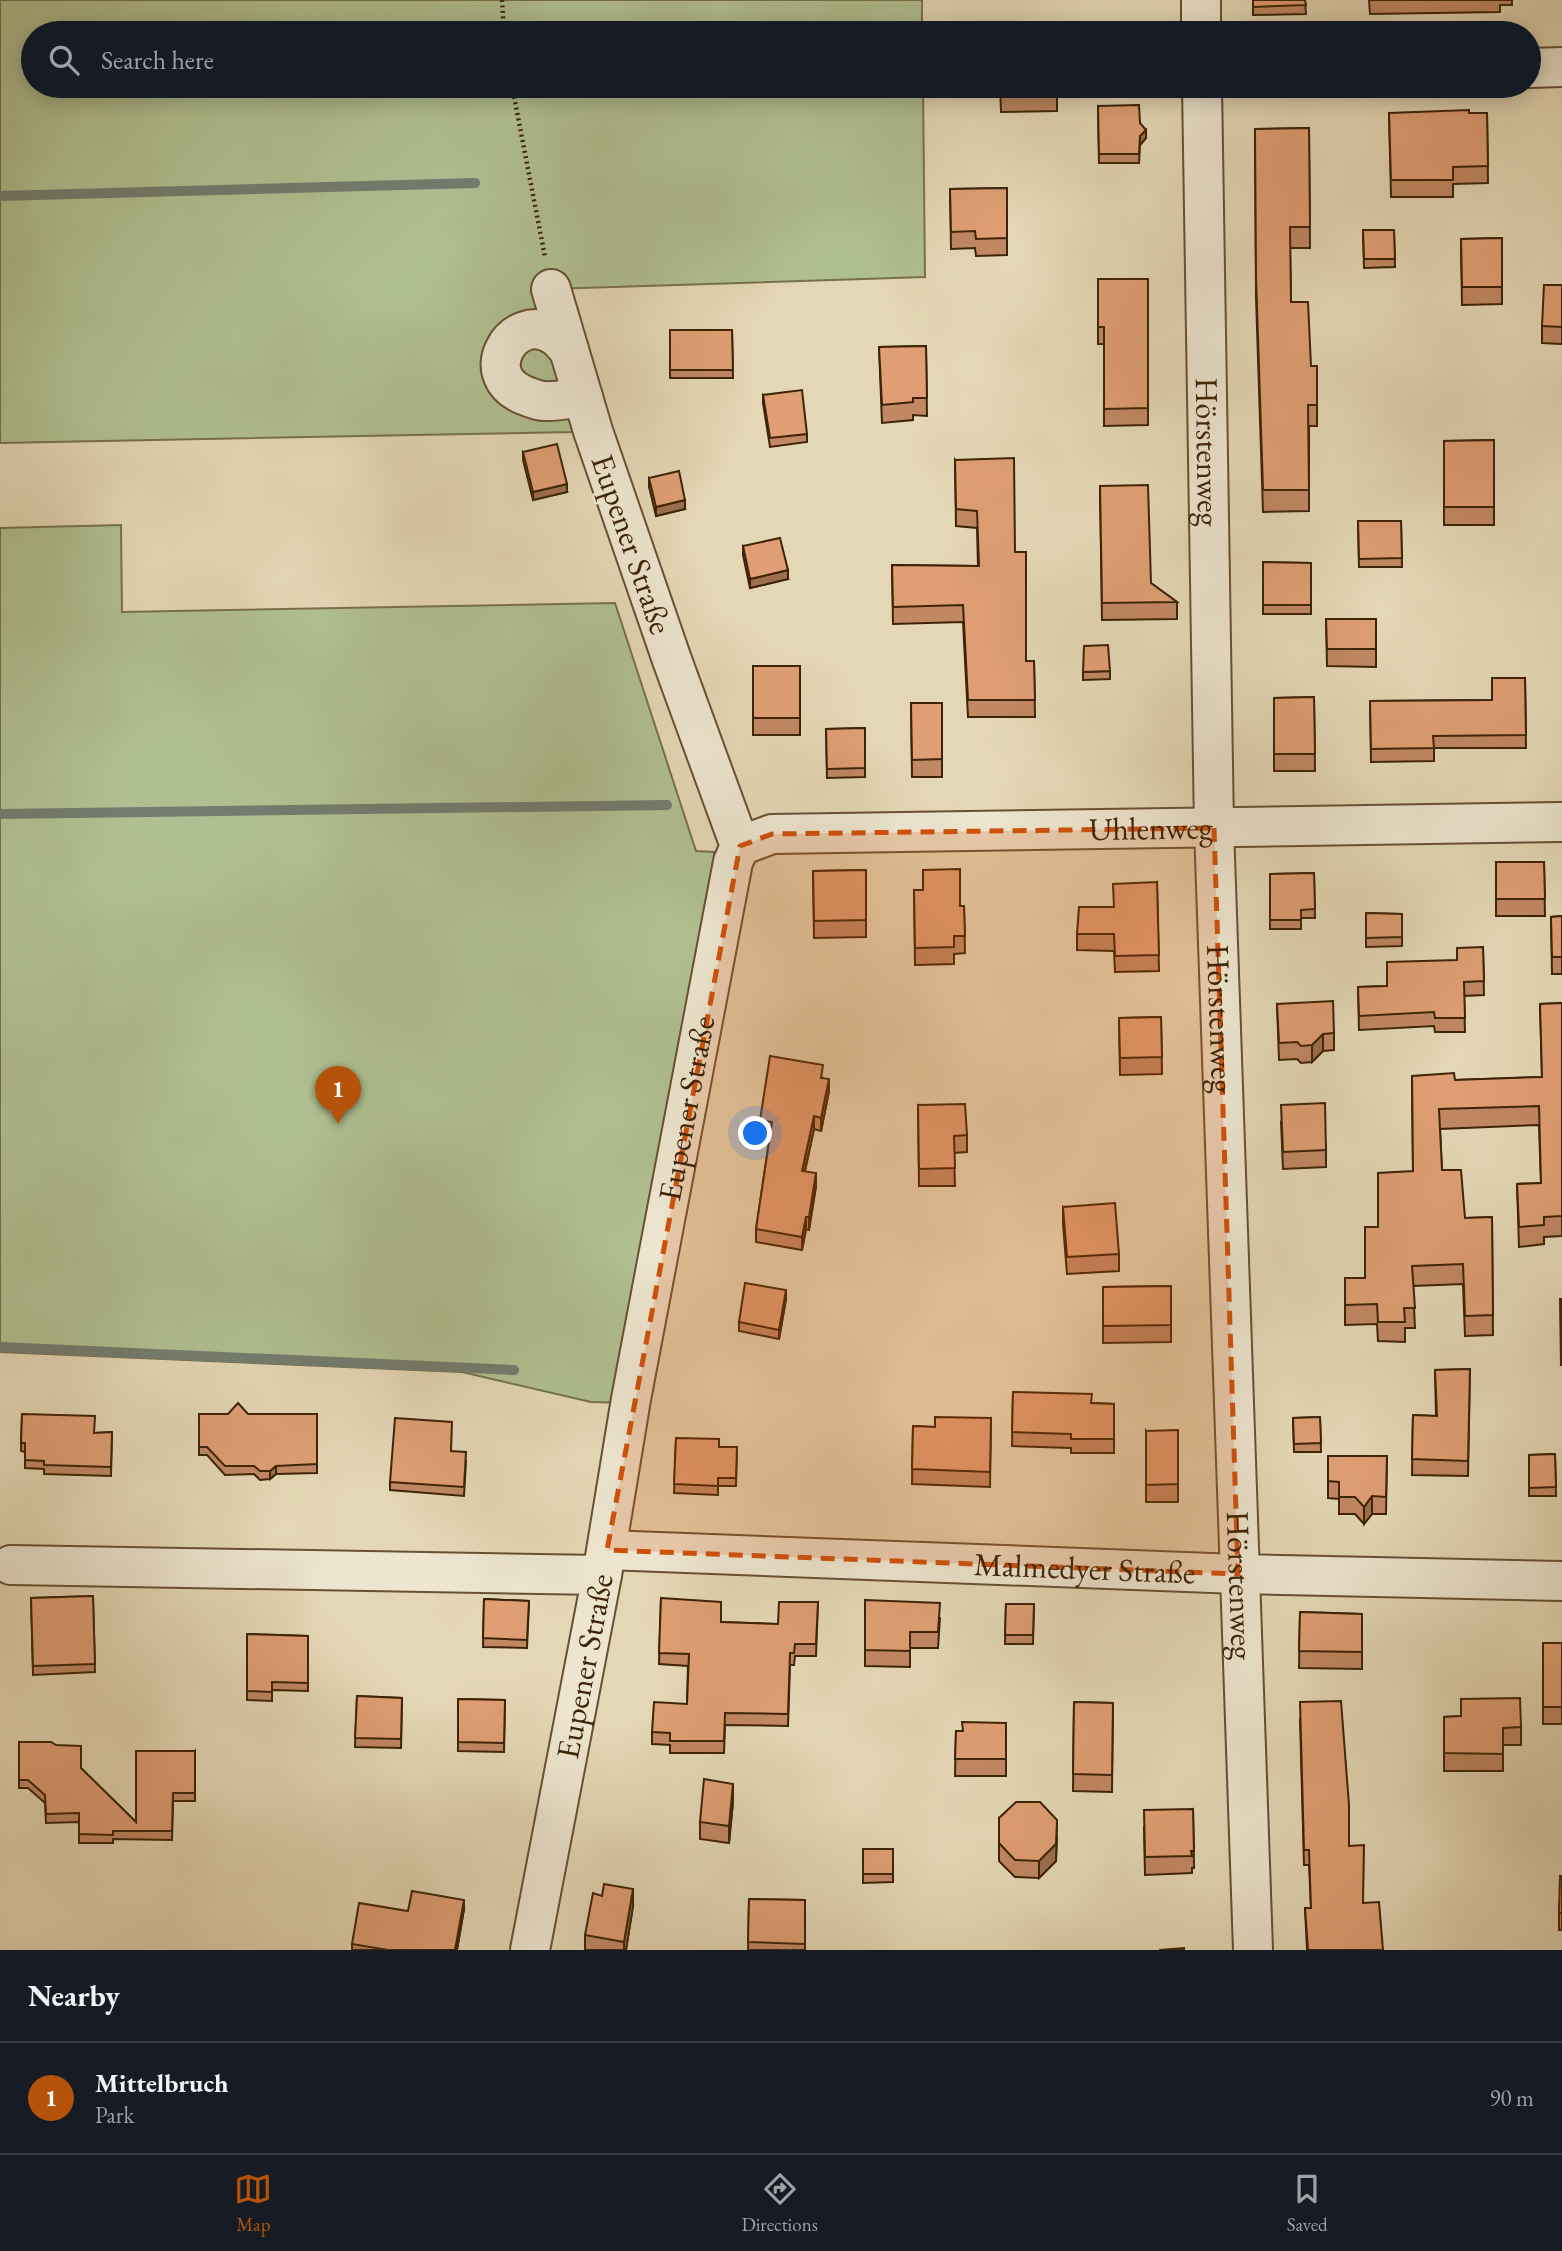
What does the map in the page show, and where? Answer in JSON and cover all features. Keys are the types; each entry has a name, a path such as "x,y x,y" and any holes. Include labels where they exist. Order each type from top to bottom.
{"street":[{"path":"1201,0 1201,21"},
{"path":"1541,68 1562,67"},
{"name":"Hörstenweg","path":"1202,98 1214,828 1253,1950"},
{"name":"Eupener Straße","path":"530,1950 605,1562 631,1399 733,862 740,846 672,660 583,397 551,289"},
{"path":"569,350 552,334 533,329 518,334 504,348 499,364 503,378 515,392 543,402 583,397"},
{"name":"Uhlenweg","path":"740,846 772,834 1562,822"},
{"name":"Malmedyer Straße","path":"11,1565 605,1562 1562,1581"}],"path":[{"path":"502,0 504,21"},
{"path":"514,98 551,289"}],"highlighted area":[{"path":"1214,828 1238,1574 607,1550 740,846 772,834"}],"green space":[{"path":"0,0 922,0 922,21 21,21 21,98 923,98 925,277 550,289 540,294 573,432 0,443"},
{"path":"121,525 122,612 615,603 696,851 714,852 716,895 627,1403 591,1402 462,1372 0,1352 0,528"}],"building":[{"path":"1253,0 1305,0 1306,5 1253,7"},
{"path":"1139,105 1140,123 1146,130 1140,136 1139,154 1099,154 1098,106"},
{"path":"1469,110 1469,113 1487,113 1488,166 1453,167 1453,180 1391,180 1389,113"},
{"path":"1309,128 1310,227 1290,227 1291,302 1308,302 1311,366 1317,366 1317,405 1308,405 1309,490 1263,490 1256,276 1255,129"},
{"path":"1007,188 1007,238 976,239 975,231 951,232 950,189"},
{"path":"1363,230 1394,230 1395,259 1364,259"},
{"path":"1502,238 1502,287 1462,287 1461,239"},
{"path":"1098,279 1148,279 1148,408 1104,409 1104,327 1098,327"},
{"path":"1544,285 1562,285 1562,327 1542,326"},
{"path":"670,330 732,330 733,370 670,370"},
{"path":"926,346 927,398 913,398 913,402 882,405 879,347"},
{"path":"802,390 807,434 770,438 763,395"},
{"path":"1494,440 1494,507 1444,507 1444,441"},
{"path":"557,444 567,484 533,492 523,452"},
{"path":"1014,458 1015,552 1026,552 1026,661 1034,661 1035,700 968,700 963,605 893,607 892,565 979,566 977,511 956,509 955,460"},
{"path":"679,471 685,500 656,507 649,478"},
{"path":"1148,485 1151,583 1177,602 1102,603 1100,486"},
{"path":"1358,521 1401,521 1402,558 1359,559"},
{"path":"780,538 788,570 750,579 743,546"},
{"path":"1263,562 1311,563 1311,605 1263,605"},
{"path":"1326,619 1376,619 1376,649 1327,649"},
{"path":"1108,645 1110,671 1083,672 1084,646"},
{"path":"753,666 800,666 800,718 753,718"},
{"path":"1492,678 1525,678 1526,735 1433,736 1434,748 1371,749 1370,701 1492,700"},
{"path":"1314,697 1315,754 1274,754 1274,698"},
{"path":"911,703 942,703 942,759 912,760"},
{"path":"865,728 865,768 827,769 826,729"},
{"path":"1496,862 1544,862 1545,899 1496,899"},
{"path":"960,869 960,906 964,906 965,936 954,936 954,947 915,948 914,890 923,890 923,870"},
{"path":"866,870 866,920 814,921 813,871"},
{"path":"1314,873 1315,909 1301,910 1301,920 1270,920 1270,874"},
{"path":"1157,882 1159,955 1115,956 1114,934 1077,934 1079,907 1114,907 1113,884"},
{"path":"1366,913 1402,914 1402,937 1366,938"},
{"path":"1562,916 1562,957 1552,957 1551,917"},
{"path":"1483,947 1484,981 1464,982 1465,1018 1435,1018 1434,1012 1359,1016 1358,987 1387,986 1387,962 1457,960 1457,948"},
{"path":"1333,1001 1334,1033 1323,1034 1312,1045 1279,1043 1277,1004"},
{"path":"1562,1003 1562,1216 1544,1217 1544,1225 1519,1227 1517,1184 1541,1183 1539,1106 1439,1109 1442,1170 1461,1170 1465,1218 1492,1217 1493,1315 1465,1316 1463,1264 1412,1266 1415,1308 1404,1308 1405,1322 1378,1322 1377,1304 1345,1305 1345,1278 1365,1278 1365,1227 1378,1227 1378,1173 1413,1171 1412,1076 1454,1073 1455,1080 1542,1077 1540,1004"},
{"path":"1161,1017 1162,1057 1120,1058 1119,1018"},
{"path":"770,1056 823,1065 821,1078 829,1079 821,1118 814,1116 802,1171 816,1173 809,1217 806,1217 802,1237 756,1229 772,1122 760,1120"},
{"path":"1325,1103 1326,1150 1283,1152 1281,1105"},
{"path":"965,1104 967,1135 954,1136 955,1168 919,1169 918,1105"},
{"path":"1115,1203 1119,1254 1067,1257 1063,1207"},
{"path":"745,1283 786,1290 779,1330 739,1322"},
{"path":"1171,1286 1171,1325 1103,1326 1103,1287"},
{"path":"1562,1299 1562,1365 1561,1365"},
{"path":"1470,1369 1468,1461 1412,1459 1413,1415 1437,1416 1435,1370"},
{"path":"1013,1392 1092,1394 1091,1403 1114,1404 1114,1439 1071,1439 1071,1434 1012,1432"},
{"path":"238,1403 248,1414 317,1414 317,1464 276,1466 270,1471 260,1471 254,1466 225,1466 207,1447 199,1447 199,1414 228,1414"},
{"path":"22,1414 95,1416 94,1433 112,1432 111,1467 44,1465 44,1461 25,1460 25,1443 21,1443"},
{"path":"935,1417 991,1418 990,1472 912,1469 913,1426 935,1427"},
{"path":"1320,1417 1321,1443 1294,1444 1293,1418"},
{"path":"395,1418 452,1422 451,1451 466,1452 464,1487 390,1482"},
{"path":"1178,1430 1178,1484 1146,1485 1146,1431"},
{"path":"676,1438 719,1439 719,1447 737,1447 736,1478 718,1478 718,1486 674,1484"},
{"path":"1555,1454 1556,1487 1529,1488 1529,1455"},
{"path":"1328,1456 1387,1456 1386,1497 1372,1496 1364,1507 1355,1497 1339,1497 1339,1482 1328,1481"},
{"path":"93,1596 95,1664 33,1666 31,1598"},
{"path":"661,1598 721,1602 721,1622 778,1624 779,1602 818,1602 816,1644 795,1644 794,1653 790,1653 788,1714 725,1713 724,1741 670,1741 670,1733 652,1732 654,1702 687,1704 689,1654 659,1653"},
{"path":"484,1599 529,1601 527,1640 483,1638"},
{"path":"865,1600 940,1603 938,1632 910,1632 910,1651 865,1650"},
{"path":"1006,1604 1034,1604 1033,1635 1005,1635"},
{"path":"1300,1612 1362,1614 1362,1652 1299,1651"},
{"path":"247,1634 308,1636 308,1683 272,1682 272,1692 247,1691"},
{"path":"1543,1643 1562,1643 1562,1707 1543,1707"},
{"path":"357,1696 402,1698 401,1739 355,1738"},
{"path":"1520,1698 1521,1727 1503,1728 1503,1754 1444,1753 1444,1717 1461,1716 1461,1699"},
{"path":"458,1699 505,1700 504,1743 458,1742"},
{"path":"1341,1701 1349,1805 1349,1846 1364,1845 1363,1903 1379,1902 1383,1950 1308,1950 1305,1908 1311,1908 1309,1850 1304,1850 1300,1702"},
{"path":"1074,1702 1113,1703 1112,1775 1073,1774"},
{"path":"962,1722 1006,1723 1006,1759 955,1759 956,1731 963,1731"},
{"path":"19,1742 81,1746 81,1768 136,1822 136,1751 195,1751 195,1793 173,1793 172,1831 79,1834 79,1813 46,1814 45,1795 28,1780 19,1780"},
{"path":"704,1779 733,1784 729,1826 700,1822"},
{"path":"1016,1802 1040,1802 1057,1820 1056,1844 1039,1861 1015,1860 999,1843 999,1818"},
{"path":"1193,1809 1192,1856 1145,1857 1144,1810"},
{"path":"863,1849 893,1849 893,1874 863,1874"},
{"path":"1562,1876 1562,1913 1559,1913"},
{"path":"604,1884 633,1889 624,1942 585,1935 593,1893 602,1896"},
{"path":"412,1891 464,1900 455,1950 388,1950 352,1944 359,1903 408,1911"},
{"path":"749,1899 805,1900 805,1944 748,1942"}],"waterway":[{"path":"0,196 475,183"},
{"path":"0,814 667,805"},
{"path":"0,1347 514,1370"}],"place":[{"name":"Mittelbruch","path":"338,1124"}]}
